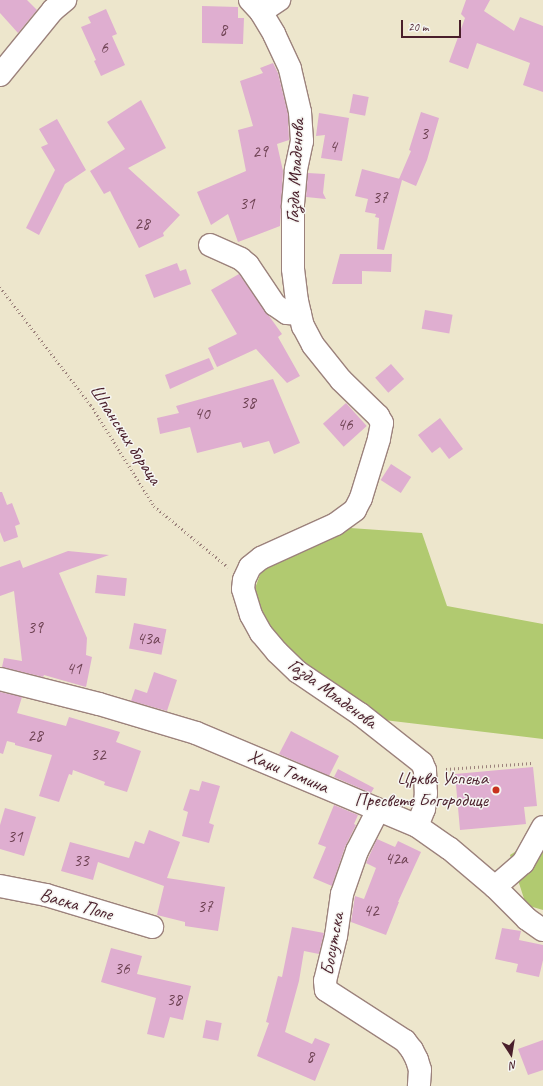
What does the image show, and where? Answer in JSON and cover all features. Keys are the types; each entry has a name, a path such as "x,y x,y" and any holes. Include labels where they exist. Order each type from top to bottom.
{"street":[{"path":"0,75 53,10 65,0"},
{"path":"255,6 279,0"},
{"name":"Газда Младенова","path":"255,6 274,34 290,70 300,112 302,141 296,170 293,207 294,269 303,326 314,345 341,380 378,416 382,423 382,431 356,510 336,524 261,558 250,567 244,580 243,589 251,615 261,633 277,652 298,672 360,714 412,753 422,763 426,770"},
{"path":"210,245 236,257 248,265 275,305 287,314 300,314"},
{"name":"Хаџи Томина","path":"0,679 99,704 196,733 417,826 449,848 495,888 527,919 543,930"},
{"path":"417,826 424,809 426,770"},
{"name":"Босутска","path":"378,810 357,850 342,894 336,936 325,981 326,990 405,1041 417,1060 420,1070 419,1086"},
{"path":"495,888 523,863 543,828"},
{"name":"Васка Попе","path":"0,886 46,895 152,927"}],"path":[{"name":"Шпанских бораца","path":"0,287 91,405 154,506 244,580"},
{"path":"426,770 532,763"}],"green space":[{"path":"350,528 422,533 447,606 543,624 543,739 384,720 294,660 269,625 253,594 262,569"},
{"path":"543,816 543,910 526,905 510,855 526,845"}],"building":[{"path":"0,0 27,0 37,10 18,33 0,13"},
{"path":"466,0 490,0 484,11 514,31 520,17 543,26 543,92 523,85 530,63 477,43 468,69 449,62 465,18 461,14"},
{"path":"202,6 238,7 238,18 244,18 243,44 202,43"},
{"path":"106,9 117,34 112,36 125,65 101,76 94,61 96,60 81,27 91,23 88,17"},
{"path":"273,63 278,73 288,114 289,140 277,144 283,171 280,226 238,242 228,214 211,225 197,192 246,171 238,130 253,126 240,81 263,73 260,68"},
{"path":"353,94 369,97 365,116 349,113"},
{"path":"141,100 166,148 128,168 180,215 163,233 164,236 139,248 110,191 104,194 90,171 125,149 107,122"},
{"path":"421,112 439,118 427,160 416,186 402,180 384,250 377,249 379,218 375,217 376,214 365,212 368,199 355,196 362,169 399,179 411,151 409,150"},
{"path":"319,113 349,118 342,161 321,158 325,135 316,136"},
{"path":"57,119 86,170 65,184 39,235 26,228 55,170 41,147 48,144 39,129"},
{"path":"308,173 325,174 323,193 326,199 306,197"},
{"path":"340,254 392,254 391,272 362,271 362,284 332,284"},
{"path":"177,263 180,271 186,269 191,284 154,298 145,275"},
{"path":"239,274 282,334 278,337 300,376 287,383 256,349 217,367 208,348 237,334 211,290"},
{"path":"425,310 453,315 449,334 422,329"},
{"path":"209,358 214,369 170,389 165,375"},
{"path":"391,364 404,379 388,393 375,378"},
{"path":"273,379 300,443 274,454 269,441 243,448 241,442 197,453 190,427 160,434 157,418 179,413 176,406"},
{"path":"346,403 367,426 344,447 323,424"},
{"path":"440,418 463,449 449,459 440,447 432,453 418,435"},
{"path":"391,464 411,477 401,493 381,480"},
{"path":"0,492 2,492 7,505 12,503 20,524 15,526 18,537 4,542 0,532"},
{"path":"68,551 109,555 59,573 87,638 86,655 92,657 86,687 44,675 43,677 2,667 4,658 22,661 14,591 0,596 0,567 20,560 23,568"},
{"path":"97,575 127,578 125,596 95,593"},
{"path":"134,623 166,629 161,655 129,649"},
{"path":"154,672 177,680 167,711 131,701 135,689 147,693"},
{"path":"0,692 22,697 17,713 66,726 69,717 120,732 116,742 141,751 127,792 104,785 105,782 73,770 72,775 69,774 59,802 39,796 52,755 15,745 15,743 7,741 3,754 0,753"},
{"path":"291,731 339,756 329,776 279,754"},
{"name":"Црква Успења Пресвете Богородице","path":"533,767 537,806 524,807 526,824 460,830 455,774"},
{"path":"338,769 374,788 371,793 334,777"},
{"path":"202,781 220,786 209,823 214,825 209,843 182,836 188,812 183,810 190,789 199,791"},
{"path":"334,805 358,815 354,824 356,825 345,847 332,886 313,878 326,847 318,844"},
{"path":"5,808 36,817 24,856 0,849 0,825"},
{"path":"149,830 180,842 167,878 225,887 218,931 185,926 185,922 157,915 164,886 98,862 93,880 61,871 70,842 129,858 135,841 144,844"},
{"path":"377,839 395,847 398,841 421,852 398,902 386,935 351,922 355,896 364,899 376,868 366,863"},
{"path":"292,927 324,933 319,954 304,951 299,981 285,1032 312,1044 315,1038 330,1044 315,1081 257,1056 269,1023 266,1022 278,976 282,977"},
{"path":"502,928 521,931 519,940 543,945 543,960 539,977 516,972 518,964 495,959"},
{"path":"111,948 142,956 137,974 191,986 183,1020 170,1017 164,1038 147,1034 156,998 101,982"},
{"path":"206,1020 222,1023 218,1041 203,1038"},
{"path":"543,1040 543,1070 528,1075 518,1049"}],"place":[{"name":"Црква Успења Пресвете Богородице","path":"496,790"}]}
